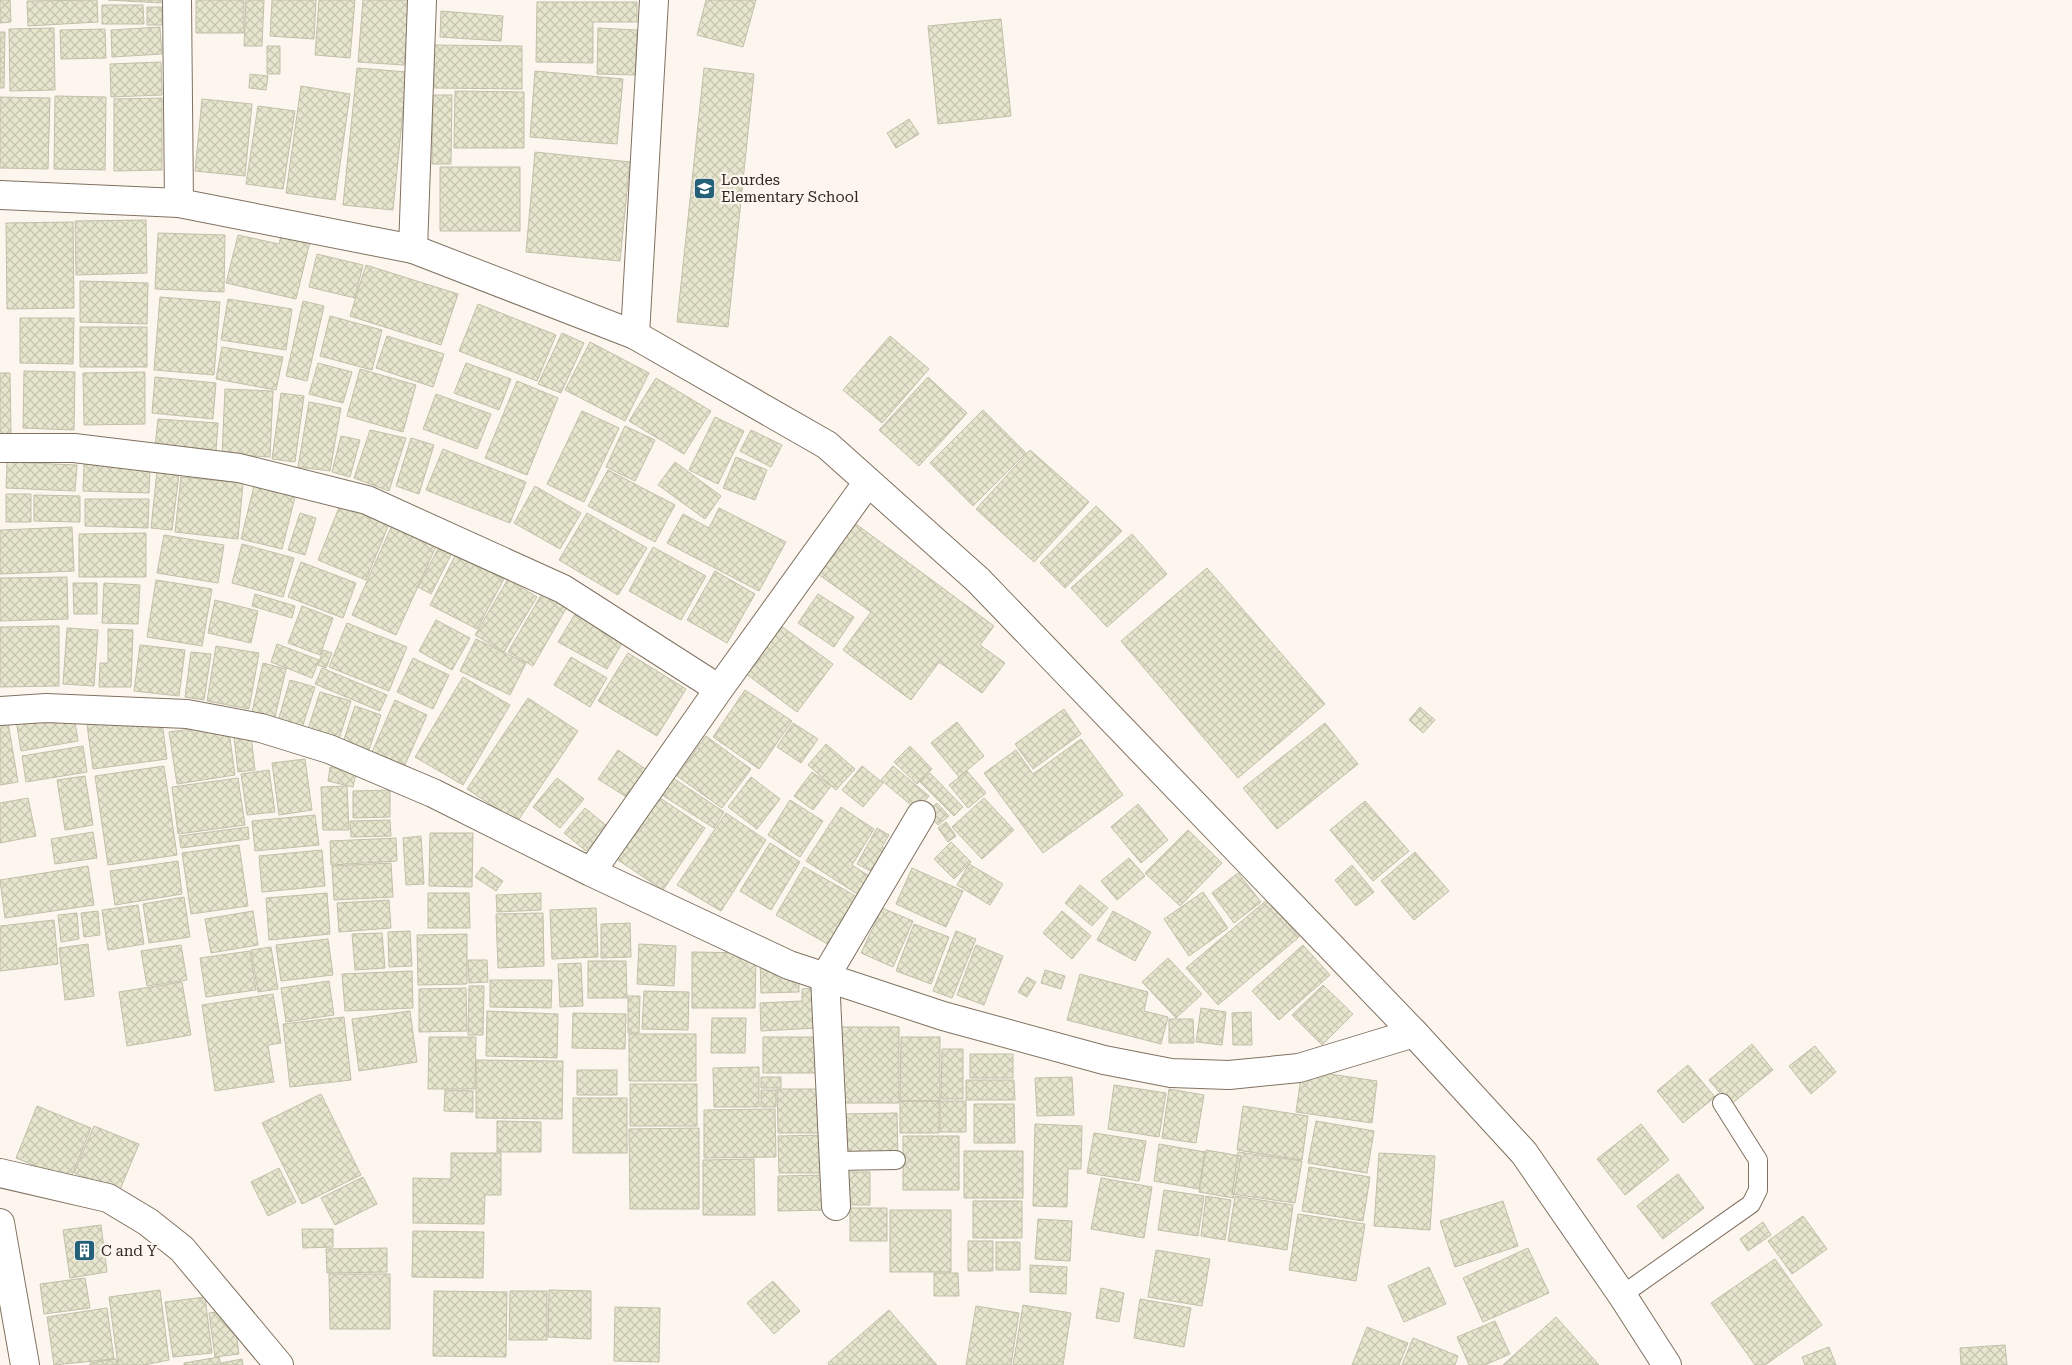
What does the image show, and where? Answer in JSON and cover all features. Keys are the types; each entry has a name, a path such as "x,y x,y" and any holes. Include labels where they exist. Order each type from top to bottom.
{"street":[{"path":"177,0 179,203"},
{"path":"413,249 422,0"},
{"path":"635,335 654,0"},
{"path":"0,194 179,203 413,249 635,335 827,445 978,580 1414,1033 1524,1153 1622,1295 1667,1365"},
{"path":"0,448 74,448 239,468 367,500 562,589 719,689"},
{"path":"591,872 719,689 868,482"},
{"path":"0,711 46,708 187,714 261,728 329,749 433,793 591,872 789,965 943,1016 1104,1060 1171,1073 1229,1075 1299,1068 1414,1033"},
{"path":"836,1206 825,977 922,815"},
{"path":"0,1173 108,1198 148,1222 182,1249 279,1365"},
{"path":"0,1223 25,1365"}],"lane":[{"path":"1622,1295 1751,1204 1758,1190 1758,1160 1722,1103"},
{"path":"834,1161 896,1160"}],"building":[{"path":"0,0 10,0 11,22 0,23"},
{"path":"97,0 98,22 28,26 27,1"},
{"path":"108,0 161,0 161,3"},
{"path":"196,0 244,0 244,33 196,33"},
{"path":"246,0 264,0 262,46 244,46"},
{"path":"272,0 316,0 314,39 270,36"},
{"path":"319,0 355,0 350,58 315,55"},
{"path":"363,0 410,0 404,65 358,62"},
{"path":"706,0 756,0 743,47 697,35"},
{"path":"537,2 637,2 637,22 593,22 593,63 536,62"},
{"path":"102,5 143,5 144,24 102,24"},
{"path":"147,7 162,7 162,25 147,25"},
{"path":"441,11 503,16 501,41 440,37"},
{"path":"1001,19 1011,116 938,124 928,26"},
{"path":"160,27 162,54 112,57 111,30"},
{"path":"54,28 55,90 10,91 9,29"},
{"path":"598,28 637,30 635,75 597,74"},
{"path":"105,29 106,58 61,59 60,30"},
{"path":"0,32 5,32 4,88 0,88"},
{"path":"434,45 522,46 522,89 434,88"},
{"path":"267,46 280,46 280,74 267,74"},
{"path":"161,62 162,95 111,97 110,64"},
{"path":"357,68 407,72 393,210 343,205"},
{"path":"704,68 754,74 728,327 677,322"},
{"path":"535,71 623,79 617,144 530,137"},
{"path":"250,74 268,76 266,90 249,88"},
{"path":"301,86 350,94 335,200 286,193"},
{"path":"455,91 524,92 524,148 454,148"},
{"path":"433,95 452,95 451,164 432,164"},
{"path":"55,96 106,97 105,170 54,169"},
{"path":"0,97 50,98 48,169 0,168"},
{"path":"162,98 162,170 114,171 114,99"},
{"path":"202,99 252,104 245,176 195,171"},
{"path":"258,106 295,111 283,189 246,184"},
{"path":"909,119 919,134 896,148 887,133"},
{"path":"535,152 630,162 620,261 526,252"},
{"path":"440,167 520,167 520,231 440,231"},
{"path":"146,220 147,273 76,275 75,221"},
{"path":"73,222 74,308 7,309 6,223"},
{"path":"282,231 311,238 296,299 226,283 238,235 279,244"},
{"path":"158,233 225,235 224,292 155,289"},
{"path":"317,254 363,265 355,298 309,287"},
{"path":"366,265 458,294 441,345 350,316"},
{"path":"80,281 148,283 147,324 80,322"},
{"path":"160,297 220,302 214,375 154,370"},
{"path":"228,299 292,309 286,350 221,340"},
{"path":"303,301 324,306 307,381 286,376"},
{"path":"478,304 556,335 537,381 459,351"},
{"path":"330,316 382,330 372,370 320,356"},
{"path":"20,318 74,318 73,364 20,363"},
{"path":"80,327 147,327 147,367 80,367"},
{"path":"562,333 584,343 561,393 538,384"},
{"path":"387,336 444,354 433,387 376,368"},
{"path":"890,336 929,369 882,423 843,390"},
{"path":"590,342 649,373 625,421 565,390"},
{"path":"222,347 283,357 276,390 216,379"},
{"path":"318,363 352,372 343,403 309,394"},
{"path":"466,363 511,379 499,410 454,393"},
{"path":"360,369 416,385 403,432 347,416"},
{"path":"24,371 75,372 74,430 23,428"},
{"path":"145,372 145,424 84,425 83,373"},
{"path":"0,373 10,373 11,433 0,434"},
{"path":"155,377 216,383 213,419 152,413"},
{"path":"928,377 967,413 919,466 879,430"},
{"path":"656,378 711,411 684,454 629,421"},
{"path":"517,381 558,398 527,475 485,458"},
{"path":"225,389 273,391 270,457 222,454"},
{"path":"281,393 304,396 295,462 272,459"},
{"path":"436,394 491,414 477,449 423,429"},
{"path":"309,402 341,408 330,471 298,467"},
{"path":"983,410 1026,453 973,506 930,463"},
{"path":"582,411 619,428 584,502 547,484"},
{"path":"715,417 744,431 718,484 689,470"},
{"path":"158,419 218,423 216,451 155,447"},
{"path":"625,426 655,440 635,481 606,467"},
{"path":"370,430 406,438 389,491 354,478"},
{"path":"751,430 782,445 771,467 740,451"},
{"path":"341,436 360,440 350,477 332,472"},
{"path":"411,438 434,445 419,494 396,486"},
{"path":"443,449 526,482 510,523 426,490"},
{"path":"1030,450 1089,502 1034,562 976,509"},
{"path":"736,457 767,470 755,500 723,488"},
{"path":"7,462 77,465 75,491 6,488"},
{"path":"675,462 721,496 705,519 658,485"},
{"path":"84,464 150,466 149,493 83,491"},
{"path":"608,470 675,505 655,542 588,506"},
{"path":"157,471 179,474 172,530 151,528"},
{"path":"181,477 243,483 238,539 175,532"},
{"path":"254,486 295,497 282,549 241,539"},
{"path":"535,486 581,513 560,549 514,523"},
{"path":"6,494 31,494 31,522 6,522"},
{"path":"34,495 80,496 80,522 34,521"},
{"path":"85,499 149,499 148,528 85,526"},
{"path":"340,505 389,524 366,580 318,560"},
{"path":"1096,506 1122,531 1065,588 1040,563"},
{"path":"719,508 786,542 759,591 667,543 683,514 709,528"},
{"path":"300,513 316,518 305,555 288,550"},
{"path":"587,513 647,548 618,595 559,560"},
{"path":"393,523 438,542 396,635 352,615"},
{"path":"856,524 994,626 980,645 1005,663 982,693 939,662 911,700 843,650 871,612 818,574"},
{"path":"72,527 74,571 0,574 0,530"},
{"path":"146,533 146,577 79,577 79,534"},
{"path":"1132,534 1167,574 1107,627 1071,588"},
{"path":"164,535 224,545 218,583 157,573"},
{"path":"441,543 454,549 431,594 418,587"},
{"path":"242,544 294,558 283,597 232,583"},
{"path":"653,547 706,576 681,620 629,591"},
{"path":"456,554 504,579 477,629 430,605"},
{"path":"301,562 356,583 343,618 288,597"},
{"path":"1207,568 1325,704 1238,778 1121,641"},
{"path":"715,571 755,594 727,643 687,620"},
{"path":"67,577 68,619 0,621 0,578"},
{"path":"508,579 537,597 504,652 475,635"},
{"path":"156,580 212,589 202,646 147,637"},
{"path":"73,583 97,583 97,614 74,614"},
{"path":"104,583 140,585 138,624 102,623"},
{"path":"543,592 567,607 533,666 508,652"},
{"path":"255,594 295,606 292,618 252,606"},
{"path":"818,594 854,617 834,647 798,623"},
{"path":"215,600 258,611 251,643 208,633"},
{"path":"302,606 333,618 320,655 288,643"},
{"path":"577,611 625,638 607,669 558,642"},
{"path":"436,620 470,638 452,670 419,651"},
{"path":"347,623 407,647 389,691 329,667"},
{"path":"777,623 833,664 797,712 741,670"},
{"path":"59,626 59,686 0,687 0,627"},
{"path":"67,628 98,630 94,686 63,684"},
{"path":"108,629 133,630 131,687 99,687 100,663 108,663"},
{"path":"476,639 526,663 510,695 460,671"},
{"path":"277,644 319,660 312,678 271,662"},
{"path":"140,645 185,650 179,696 134,691"},
{"path":"216,646 259,653 249,709 207,701"},
{"path":"323,650 332,653 326,668 318,665"},
{"path":"191,652 211,654 204,700 185,697"},
{"path":"628,653 686,689 657,736 598,701"},
{"path":"571,657 607,678 590,707 554,685"},
{"path":"413,658 449,675 433,709 397,692"},
{"path":"263,663 286,669 275,717 252,712"},
{"path":"322,668 387,695 380,711 315,684"},
{"path":"463,677 510,705 463,785 415,757"},
{"path":"290,680 315,687 302,728 278,721"},
{"path":"745,690 792,721 759,769 713,737"},
{"path":"320,692 351,701 339,739 308,729"},
{"path":"528,698 578,731 517,822 467,789"},
{"path":"395,700 427,715 404,767 372,752"},
{"path":"355,706 381,715 369,750 343,742"},
{"path":"1420,707 1435,720 1423,733 1409,720"},
{"path":"1064,709 1081,734 1033,769 1015,744"},
{"path":"73,710 78,741 21,751 16,720"},
{"path":"161,715 167,759 93,769 87,725"},
{"path":"7,716 18,782 0,785 0,718"},
{"path":"957,722 984,756 959,777 931,743"},
{"path":"793,723 818,739 801,763 777,747"},
{"path":"1325,723 1358,764 1277,829 1243,788"},
{"path":"228,724 235,775 177,784 169,732"},
{"path":"251,735 255,770 238,772 234,737"},
{"path":"706,736 751,769 722,808 677,776"},
{"path":"1081,739 1123,795 1043,853 984,773 1016,750 1033,774"},
{"path":"826,744 855,769 836,790 808,765"},
{"path":"83,746 87,772 26,782 22,756"},
{"path":"910,746 932,769 917,784 894,762"},
{"path":"618,750 647,770 628,798 598,779"},
{"path":"305,759 312,810 279,815 272,763"},
{"path":"164,766 177,855 108,865 95,776"},
{"path":"862,766 883,783 863,807 842,790"},
{"path":"893,766 929,796 917,810 881,780"},
{"path":"330,767 356,773 353,787 328,781"},
{"path":"269,770 275,812 247,815 241,774"},
{"path":"967,771 986,793 968,808 949,785"},
{"path":"812,772 831,786 813,810 794,796"},
{"path":"930,773 963,807 954,816 920,782"},
{"path":"85,776 93,825 65,830 57,780"},
{"path":"751,777 780,799 757,829 728,807"},
{"path":"238,778 245,825 178,834 172,787"},
{"path":"557,778 584,799 560,828 533,807"},
{"path":"673,778 724,812 714,828 662,795"},
{"path":"347,786 349,830 323,830 321,787"},
{"path":"390,790 390,817 353,818 353,791"},
{"path":"657,796 705,828 663,890 615,858"},
{"path":"28,798 36,836 0,843 0,803"},
{"path":"984,798 1014,830 982,859 952,827"},
{"path":"790,800 823,821 800,857 768,835"},
{"path":"1365,801 1409,851 1373,881 1330,830"},
{"path":"937,803 949,816 938,825 926,812"},
{"path":"1138,804 1168,840 1141,863 1111,827"},
{"path":"841,807 874,829 852,865 877,881 865,899 806,861"},
{"path":"585,808 607,826 586,851 564,833"},
{"path":"726,813 766,840 721,911 677,885"},
{"path":"315,815 319,845 255,851 252,821"},
{"path":"390,820 391,836 351,837 350,821"},
{"path":"946,822 956,836 948,842 938,828"},
{"path":"248,827 249,839 181,848 179,836"},
{"path":"877,828 889,835 882,847 889,851 877,874 857,864"},
{"path":"1188,830 1222,863 1180,906 1145,873"},
{"path":"93,832 97,858 55,864 51,839"},
{"path":"430,833 473,833 472,887 429,886"},
{"path":"421,836 424,884 406,885 403,838"},
{"path":"396,838 397,861 331,865 330,841"},
{"path":"951,842 971,862 954,879 934,859"},
{"path":"770,843 800,862 771,910 740,891"},
{"path":"239,845 248,906 191,914 182,853"},
{"path":"322,850 325,886 262,892 259,856"},
{"path":"1415,852 1449,891 1414,920 1381,881"},
{"path":"1129,858 1145,876 1117,900 1101,881"},
{"path":"178,861 182,894 115,905 110,871"},
{"path":"391,863 393,897 334,900 332,866"},
{"path":"969,864 1003,884 990,905 957,885"},
{"path":"1352,865 1374,892 1356,906 1335,880"},
{"path":"88,866 94,905 5,918 0,880"},
{"path":"482,867 503,881 496,891 475,877"},
{"path":"804,867 861,899 833,947 776,915"},
{"path":"912,868 963,891 946,927 896,904"},
{"path":"1238,873 1261,902 1234,923 1212,893"},
{"path":"1080,885 1108,908 1092,926 1065,903"},
{"path":"1203,892 1228,928 1189,956 1164,919"},
{"path":"327,893 330,934 269,940 266,898"},
{"path":"428,893 469,893 470,928 428,928"},
{"path":"541,893 541,910 497,912 496,895"},
{"path":"184,897 190,937 149,943 143,904"},
{"path":"1268,899 1299,937 1218,1005 1186,968"},
{"path":"389,900 391,928 339,932 337,903"},
{"path":"138,905 144,944 108,950 102,910"},
{"path":"596,908 598,957 552,959 550,910"},
{"path":"882,908 913,921 893,967 861,953"},
{"path":"98,911 100,935 84,937 81,913"},
{"path":"253,911 258,945 211,953 205,919"},
{"path":"1062,911 1091,936 1072,959 1043,933"},
{"path":"1113,911 1151,932 1135,961 1097,940"},
{"path":"77,913 79,939 61,942 58,915"},
{"path":"543,913 544,966 498,968 496,914"},
{"path":"54,920 58,964 0,971 0,926"},
{"path":"630,923 631,957 601,958 601,924"},
{"path":"914,924 949,937 931,984 896,971"},
{"path":"410,931 412,966 389,967 388,932"},
{"path":"956,931 976,939 952,998 933,991"},
{"path":"382,933 385,968 355,970 352,934"},
{"path":"467,934 467,984 418,985 417,935"},
{"path":"328,939 333,975 281,981 276,945"},
{"path":"88,944 94,996 65,1000 59,948"},
{"path":"639,944 676,946 674,986 637,984"},
{"path":"181,945 187,980 147,986 141,951"},
{"path":"976,945 1003,956 984,1005 957,995"},
{"path":"1303,945 1330,975 1279,1020 1252,991"},
{"path":"271,947 278,989 258,992 251,950"},
{"path":"250,951 256,990 206,997 200,958"},
{"path":"692,952 756,953 755,1008 692,1008"},
{"path":"1168,958 1202,994 1176,1018 1142,982"},
{"path":"760,959 799,971 799,992 761,993"},
{"path":"468,960 487,960 488,982 469,983"},
{"path":"588,961 626,961 627,998 588,998"},
{"path":"581,963 583,1006 560,1007 558,964"},
{"path":"1045,970 1065,976 1061,989 1041,983"},
{"path":"412,971 413,1008 345,1011 342,974"},
{"path":"1080,974 1148,992 1144,1011 1168,1017 1161,1044 1067,1020"},
{"path":"1027,977 1036,982 1027,997 1018,992"},
{"path":"490,980 552,980 551,1008 490,1007"},
{"path":"329,981 334,1015 286,1022 281,988"},
{"path":"182,982 191,1035 127,1046 119,992"},
{"path":"1323,985 1353,1014 1322,1045 1292,1015"},
{"path":"469,986 484,986 483,1035 468,1035"},
{"path":"466,988 467,1031 419,1032 419,989"},
{"path":"816,988 818,1028 761,1031 760,1003 802,1001 802,989"},
{"path":"644,991 689,992 688,1030 642,1029"},
{"path":"273,994 281,1043 268,1045 274,1082 215,1091 202,1005"},
{"path":"628,996 640,996 639,1033 628,1033"},
{"path":"1201,1008 1226,1012 1222,1045 1196,1042"},
{"path":"410,1011 417,1062 359,1071 352,1019"},
{"path":"487,1011 558,1014 557,1058 486,1056"},
{"path":"1251,1012 1252,1045 1233,1045 1232,1013"},
{"path":"573,1013 626,1014 625,1049 572,1048"},
{"path":"344,1017 351,1080 290,1087 283,1024"},
{"path":"712,1018 746,1018 745,1053 711,1053"},
{"path":"1169,1019 1193,1019 1194,1043 1169,1043"},
{"path":"835,1027 899,1027 899,1103 835,1103"},
{"path":"629,1034 696,1034 696,1081 629,1081"},
{"path":"429,1037 476,1037 475,1089 428,1089"},
{"path":"763,1037 818,1037 818,1073 763,1073"},
{"path":"901,1037 940,1037 940,1101 900,1101"},
{"path":"1752,1044 1773,1070 1730,1105 1709,1080"},
{"path":"1815,1046 1836,1072 1811,1094 1789,1066"},
{"path":"942,1049 963,1049 963,1099 941,1099"},
{"path":"970,1054 1013,1054 1013,1078 970,1078"},
{"path":"476,1060 563,1061 562,1119 476,1118"},
{"path":"1688,1065 1715,1097 1683,1123 1657,1091"},
{"path":"759,1067 759,1107 714,1107 713,1068"},
{"path":"577,1070 617,1070 617,1095 577,1095"},
{"path":"1302,1070 1377,1081 1372,1123 1296,1112"},
{"path":"761,1077 781,1077 781,1088 761,1088"},
{"path":"1072,1077 1074,1115 1037,1116 1035,1078"},
{"path":"966,1080 1014,1080 1015,1100 966,1100"},
{"path":"630,1084 697,1084 697,1126 630,1126"},
{"path":"1114,1085 1166,1093 1159,1137 1108,1129"},
{"path":"777,1089 827,1089 827,1133 778,1133"},
{"path":"1169,1089 1204,1095 1196,1143 1162,1138"},
{"path":"445,1090 473,1091 473,1112 444,1111"},
{"path":"761,1090 776,1090 776,1107 761,1107"},
{"path":"321,1094 361,1175 302,1204 262,1123"},
{"path":"573,1098 627,1098 627,1153 573,1153"},
{"path":"900,1101 939,1101 939,1133 900,1133"},
{"path":"940,1101 966,1101 966,1132 940,1132"},
{"path":"974,1104 1014,1104 1015,1143 974,1143"},
{"path":"37,1106 91,1128 70,1180 16,1158"},
{"path":"1243,1106 1308,1116 1302,1160 1237,1150"},
{"path":"775,1109 776,1157 704,1158 704,1110"},
{"path":"897,1113 898,1159 839,1159 839,1114"},
{"path":"497,1121 541,1122 541,1152 497,1152"},
{"path":"1316,1121 1374,1131 1367,1173 1308,1163"},
{"path":"1035,1124 1082,1126 1081,1169 1068,1169 1067,1207 1033,1206"},
{"path":"1641,1124 1669,1160 1625,1195 1597,1159"},
{"path":"94,1126 139,1144 119,1192 74,1173"},
{"path":"699,1128 699,1209 630,1209 629,1129"},
{"path":"1094,1133 1146,1141 1139,1181 1087,1173"},
{"path":"828,1135 828,1173 779,1173 778,1136"},
{"path":"903,1136 959,1136 959,1190 903,1190"},
{"path":"1159,1144 1205,1152 1199,1189 1154,1181"},
{"path":"1206,1150 1241,1156 1233,1198 1199,1192"},
{"path":"964,1151 1023,1151 1023,1198 964,1198"},
{"path":"1238,1152 1302,1161 1295,1203 1232,1194"},
{"path":"451,1153 501,1153 501,1195 485,1195 484,1224 413,1223 413,1178 451,1179"},
{"path":"1379,1153 1435,1156 1430,1230 1374,1226"},
{"path":"754,1159 755,1215 703,1215 703,1160"},
{"path":"1309,1167 1370,1177 1363,1221 1302,1211"},
{"path":"279,1168 296,1202 268,1216 251,1182"},
{"path":"839,1172 870,1172 870,1205 839,1205"},
{"path":"1678,1174 1704,1208 1663,1239 1637,1206"},
{"path":"830,1175 830,1210 778,1211 778,1176"},
{"path":"363,1177 377,1204 335,1225 321,1198"},
{"path":"1101,1178 1152,1187 1144,1238 1091,1229"},
{"path":"1164,1190 1204,1196 1198,1236 1158,1230"},
{"path":"1206,1196 1231,1200 1225,1240 1201,1236"},
{"path":"1235,1196 1293,1205 1287,1250 1228,1241"},
{"path":"973,1201 1022,1201 1022,1238 973,1238"},
{"path":"1503,1201 1518,1246 1455,1267 1440,1221"},
{"path":"850,1208 887,1208 887,1241 850,1241"},
{"path":"890,1210 951,1210 951,1272 890,1272"},
{"path":"1298,1214 1365,1224 1356,1281 1289,1270"},
{"path":"1803,1216 1827,1249 1792,1274 1768,1241"},
{"path":"1038,1219 1072,1221 1070,1261 1035,1259"},
{"path":"1763,1222 1771,1235 1748,1251 1740,1239"},
{"name":"C and Y","path":"101,1225 107,1272 70,1278 63,1230"},
{"path":"302,1229 333,1229 333,1247 303,1248"},
{"path":"413,1231 484,1232 483,1278 412,1277"},
{"path":"968,1241 993,1241 993,1271 968,1271"},
{"path":"996,1242 1020,1242 1020,1270 996,1270"},
{"path":"387,1248 387,1272 327,1273 326,1249"},
{"path":"1528,1248 1549,1293 1483,1322 1463,1278"},
{"path":"1156,1250 1210,1259 1202,1306 1148,1297"},
{"path":"1775,1259 1822,1325 1765,1365 1755,1365 1711,1303"},
{"path":"1030,1265 1067,1267 1066,1294 1030,1292"},
{"path":"1429,1267 1446,1304 1404,1322 1388,1286"},
{"path":"934,1273 958,1273 959,1296 934,1296"},
{"path":"329,1274 390,1274 390,1329 330,1329"},
{"path":"85,1278 90,1308 44,1314 40,1284"},
{"path":"773,1281 800,1311 774,1334 747,1303"},
{"path":"1101,1288 1124,1293 1119,1322 1096,1318"},
{"path":"160,1290 169,1360 144,1365 118,1365 109,1297"},
{"path":"549,1290 591,1291 591,1339 548,1337"},
{"path":"434,1291 507,1292 506,1357 433,1356"},
{"path":"510,1291 547,1291 547,1340 509,1340"},
{"path":"205,1297 212,1353 173,1357 165,1302"},
{"path":"1140,1299 1191,1308 1184,1347 1134,1338"},
{"path":"1023,1305 1071,1313 1063,1365 1013,1365"},
{"path":"976,1306 1019,1313 1011,1365 966,1365"},
{"path":"615,1307 660,1308 659,1362 614,1361"},
{"path":"107,1308 114,1359 54,1365 47,1317"},
{"path":"233,1310 239,1354 215,1357 209,1313"},
{"path":"889,1310 937,1365 829,1365 828,1363"},
{"path":"1556,1317 1599,1365 1503,1365"},
{"path":"1495,1321 1510,1354 1485,1365 1469,1365 1457,1337"},
{"path":"1367,1327 1408,1343 1399,1365 1352,1365"},
{"path":"1413,1338 1458,1356 1455,1365 1402,1365"},
{"path":"2005,1345 2007,1365 1961,1365 1960,1348"},
{"path":"1829,1347 1836,1365 1805,1365 1802,1357"},
{"path":"219,1357 221,1365 184,1365 184,1363"},
{"path":"116,1359 117,1365 90,1365 90,1363"},
{"path":"242,1359 243,1365 222,1365 221,1363"}],"place":[{"name":"Lourdes Elementary School","path":"705,189"},
{"name":"C and Y","path":"85,1251"}]}
